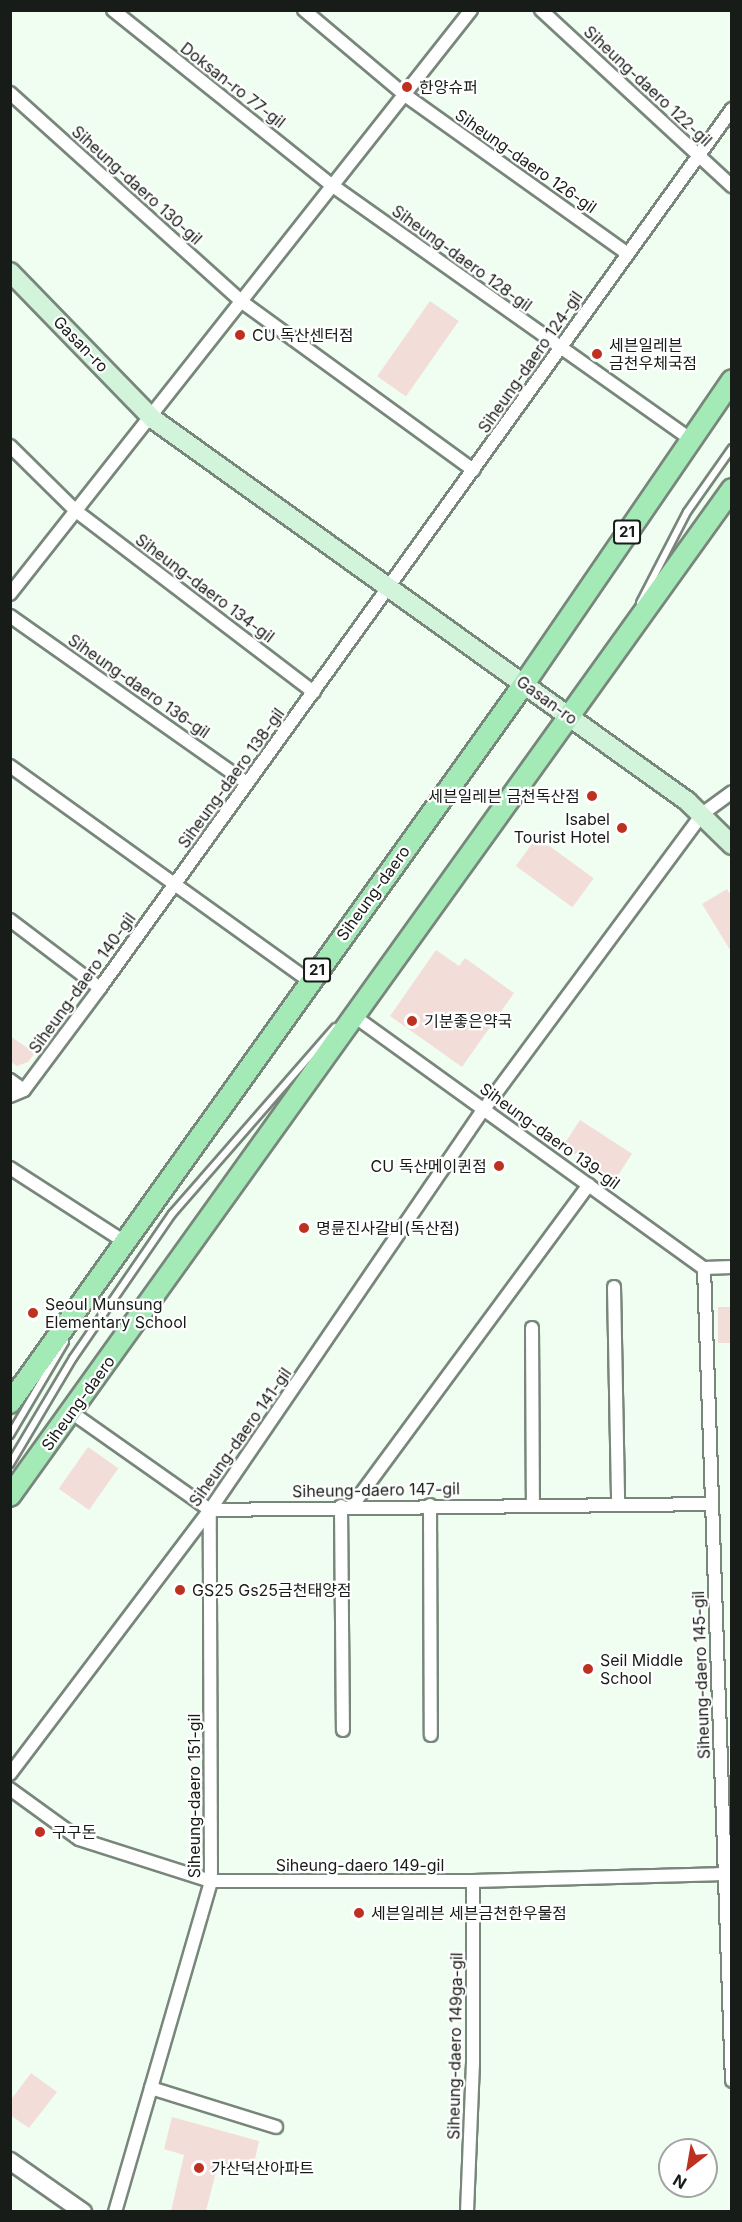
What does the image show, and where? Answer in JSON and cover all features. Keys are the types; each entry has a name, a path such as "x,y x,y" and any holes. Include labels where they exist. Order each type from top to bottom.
{"main road":[{"name":"Gasan-ro","path":"10,272 151,417 570,716 702,814 732,844"},
{"name":"Siheung-daero","path":"10,1403 309,981 524,684 732,380"},
{"name":"Siheung-daero","path":"10,1496 732,489"}],"street":[{"name":"Doksan-ro 77-gil","path":"113,10 333,186"},
{"name":"Siheung-daero 126-gil","path":"304,10 405,95 628,254"},
{"path":"10,594 471,10"},
{"name":"Siheung-daero 122-gil","path":"542,10 732,186"},
{"name":"Siheung-daero 130-gil","path":"10,93 242,302 473,470"},
{"name":"Siheung-daero 124-gil","path":"390,588 732,109"},
{"name":"Siheung-daero 128-gil","path":"333,186 690,439"},
{"name":"Siheung-daero 134-gil","path":"10,446 76,511 314,692"},
{"path":"314,692 390,588"},
{"name":"Siheung-daero 136-gil","path":"10,615 248,783"},
{"name":"Siheung-daero 138-gil","path":"174,884 314,692"},
{"path":"10,766 309,981"},
{"path":"484,1109 702,814 732,792"},
{"name":"Siheung-daero 140-gil","path":"24,1090 174,884"},
{"path":"10,920 100,988"},
{"name":"Siheung-daero 139-gil","path":"354,1016 704,1268"},
{"path":"10,1080 24,1090"},
{"path":"10,1096 24,1090"},
{"name":"Siheung-daero 141-gil","path":"10,1774 210,1510 484,1109"},
{"path":"10,1168 125,1242"},
{"path":"343,1730 346,1506 589,1185"},
{"path":"704,1268 732,1267"},
{"name":"Siheung-daero 145-gil","path":"704,1268 728,1874 732,2081"},
{"path":"614,1287 618,1504"},
{"path":"532,1328 533,1505"},
{"path":"71,1412 210,1510"},
{"name":"Siheung-daero 147-gil","path":"210,1510 346,1506 712,1504"},
{"path":"430,1505 431,1735"},
{"name":"Siheung-daero 151-gil","path":"115,2211 211,1881 210,1510"},
{"name":"Siheung-daero 149-gil","path":"10,1789 79,1839 211,1881 473,1881 728,1874"},
{"name":"Siheung-daero 149ga-gil","path":"467,2211 473,1881"},
{"path":"151,2088 276,2127"},
{"path":"10,2160 83,2211"}],"lane":[{"path":"609,662 687,513 732,448"},
{"path":"10,1464 73,1358 172,1214 397,956"},
{"path":"10,1435 113,1259"}],"building":[{"path":"430,301 459,321 406,396 377,376"},
{"path":"537,837 594,878 572,907 516,866"},
{"path":"727,889 732,897 732,953 702,904"},
{"path":"436,950 459,966 465,958 514,993 462,1067 390,1016"},
{"path":"10,1036 35,1053 28,1062 17,1066 10,1061"},
{"path":"580,1120 632,1154 615,1181 563,1147"},
{"path":"718,1307 732,1307 732,1343 718,1343"},
{"path":"88,1447 118,1468 89,1510 59,1489"},
{"path":"31,2073 57,2092 29,2128 10,2115 10,2101"},
{"name":"가산덕산아파트","path":"172,2117 259,2141 252,2172 218,2164 206,2211 171,2211 184,2155 164,2149"}],"place":[{"name":"한양슈퍼","path":"407,87"},
{"name":"CU 독산센터점","path":"240,335"},
{"name":"세븐일레븐 금천우체국점","path":"597,354"},
{"name":"세븐일레븐 금천독산점","path":"592,796"},
{"name":"Isabel Tourist Hotel","path":"622,828"},
{"name":"기분좋은약국","path":"412,1021"},
{"name":"CU 독산메이퀸점","path":"499,1166"},
{"name":"명륜진사갈비(독산점)","path":"304,1228"},
{"name":"Seoul Munsung Elementary School","path":"33,1313"},
{"name":"GS25 Gs25금천태양점","path":"180,1590"},
{"name":"Seil Middle School","path":"588,1669"},
{"name":"구구돈","path":"40,1832"},
{"name":"세븐일레븐 세븐금천한우물점","path":"359,1913"},
{"name":"가산덕산아파트","path":"199,2168"}]}
